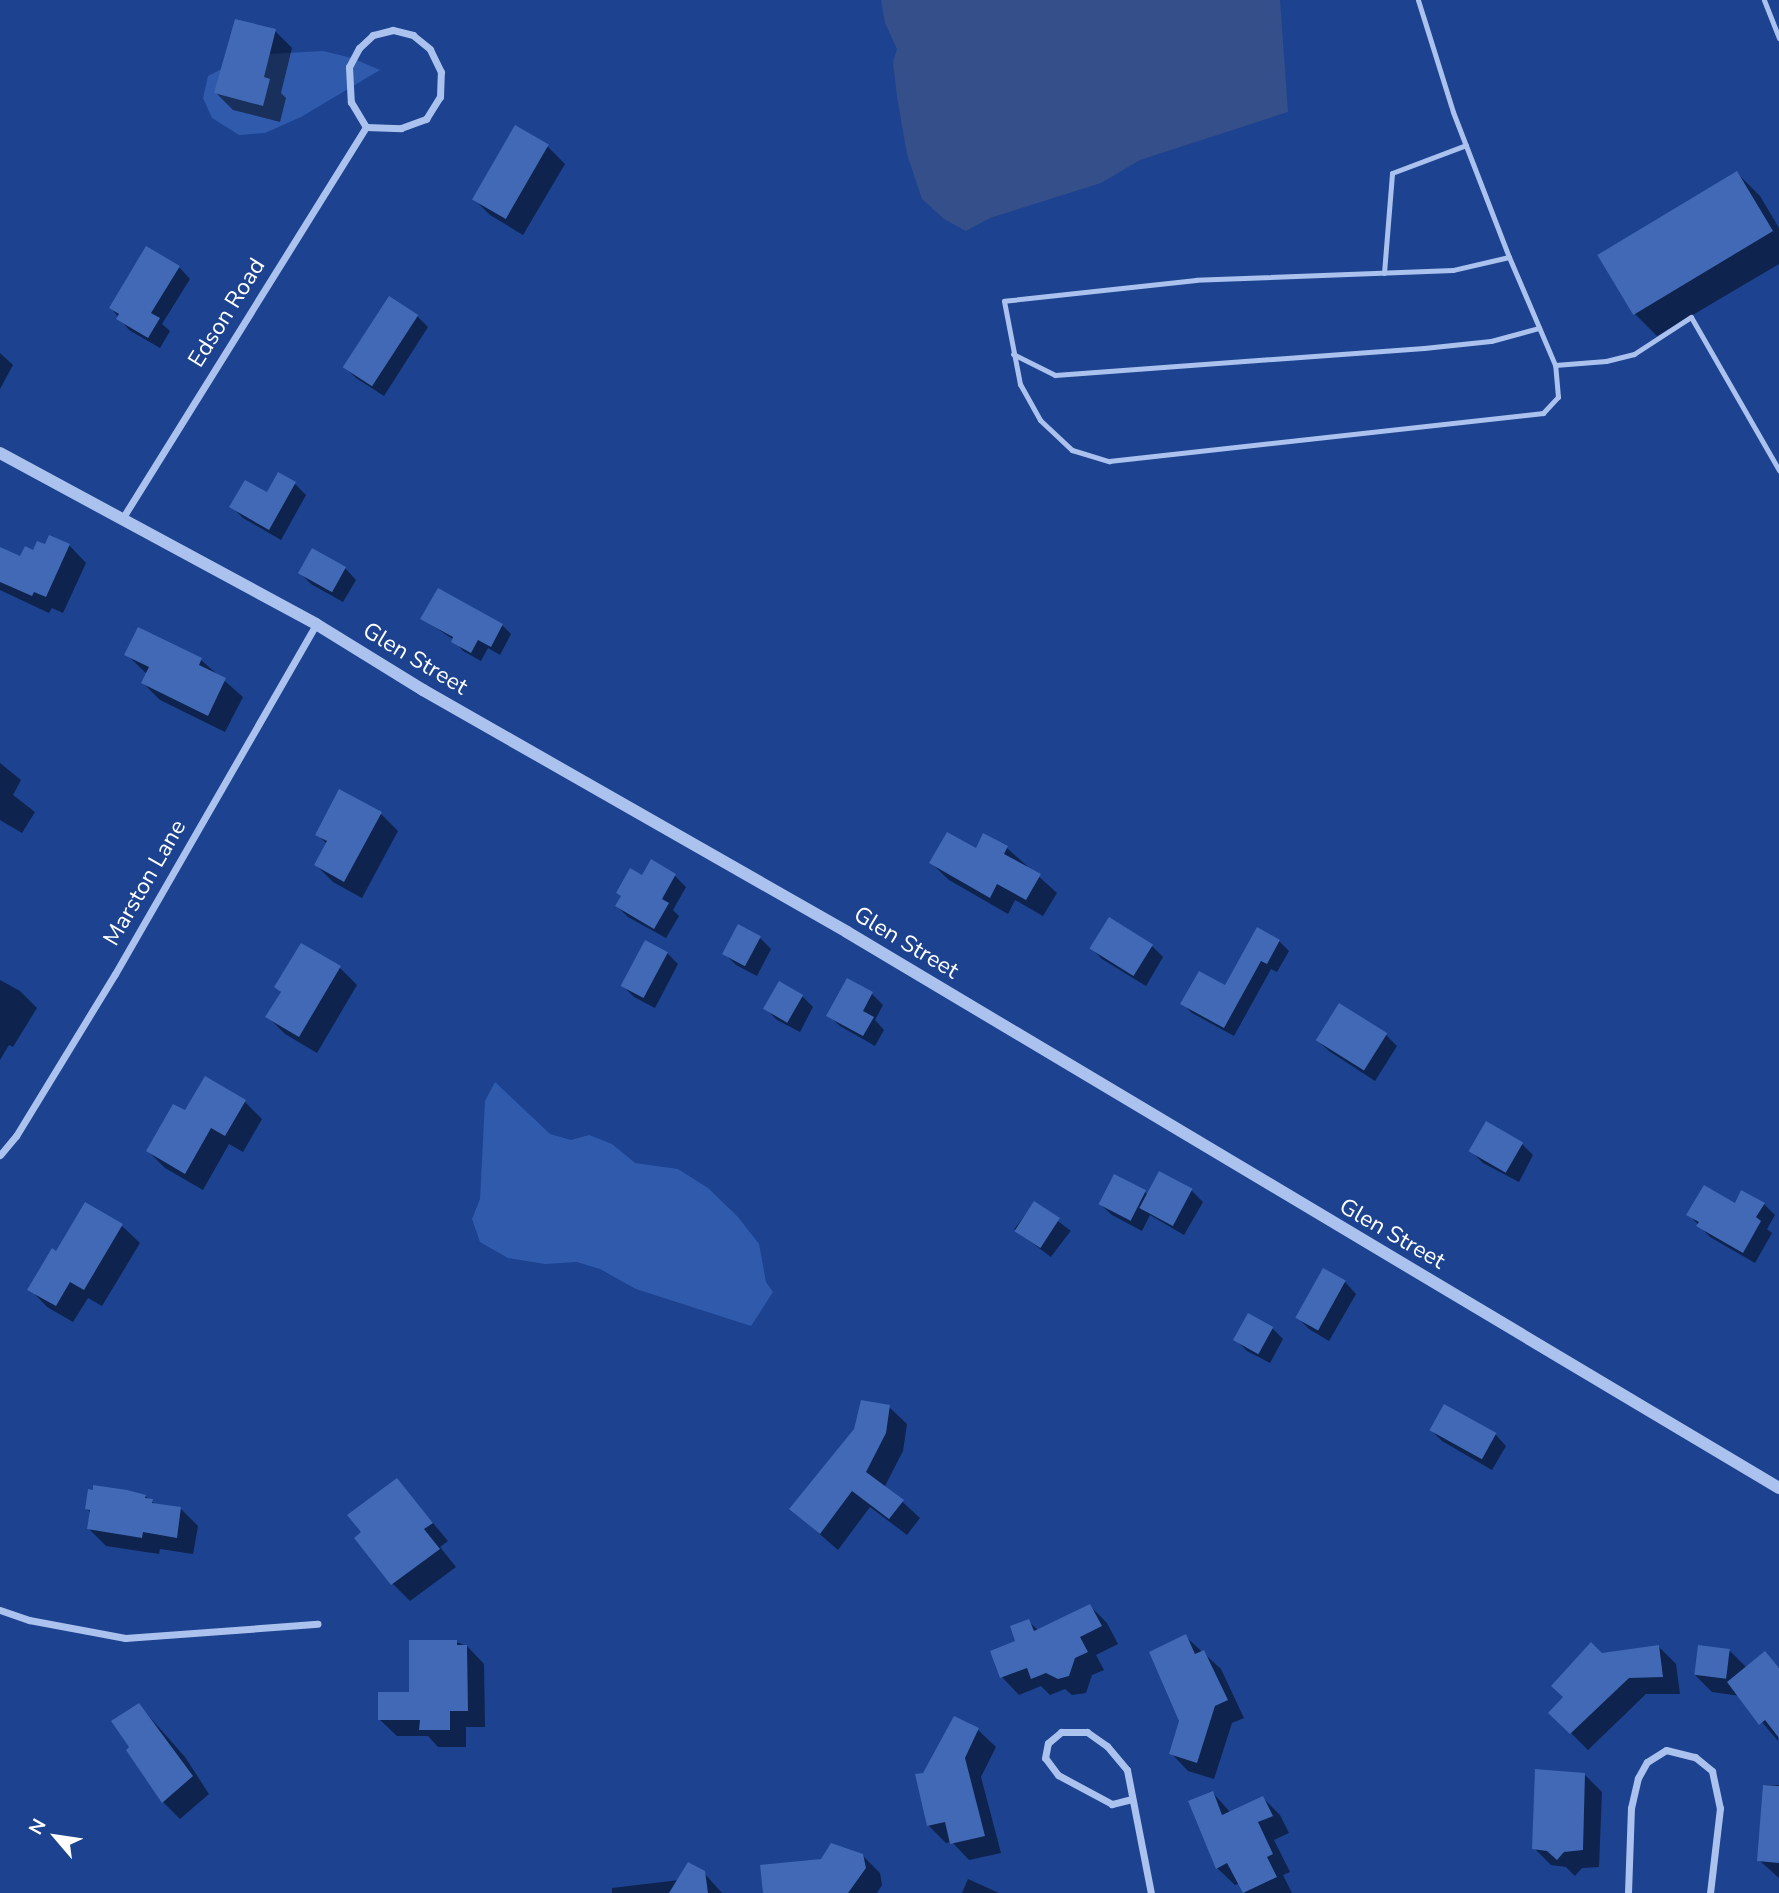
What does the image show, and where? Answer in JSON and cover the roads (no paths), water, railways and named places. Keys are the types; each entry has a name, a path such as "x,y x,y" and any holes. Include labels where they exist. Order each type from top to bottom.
{"street":[{"path":"393,30 413,35 430,49 441,72 440,97 426,119 401,128 366,127 351,102 349,67 359,48 373,35 393,30"},
{"name":"Edson Road","path":"122,519 366,127"},
{"name":"Glen Street","path":"0,453 316,624 447,704 848,932 1779,1488"},
{"name":"Marston Lane","path":"0,1155 16,1136 115,974 316,624"},
{"path":"0,1610 29,1620 125,1638 317,1624"},
{"path":"1132,1799 1112,1804 1058,1775 1045,1758 1048,1743 1061,1732 1087,1732 1107,1746 1127,1770 1151,1893"},
{"path":"1628,1893 1631,1808 1638,1779 1647,1762 1666,1750 1695,1756 1712,1771 1720,1808 1710,1893"}],"lane":[{"path":"1418,0 1466,145 1509,257 1555,365 1558,397 1543,413 1109,461 1072,450 1040,419 1020,384 1004,301 1196,280 1453,270 1509,257"},
{"path":"1764,0 1779,38"},
{"path":"1384,272 1392,173 1466,145"},
{"path":"1555,365 1605,361 1634,354 1691,317 1779,470"},
{"path":"1013,354 1055,375 1424,348 1491,341 1539,328"}]}
